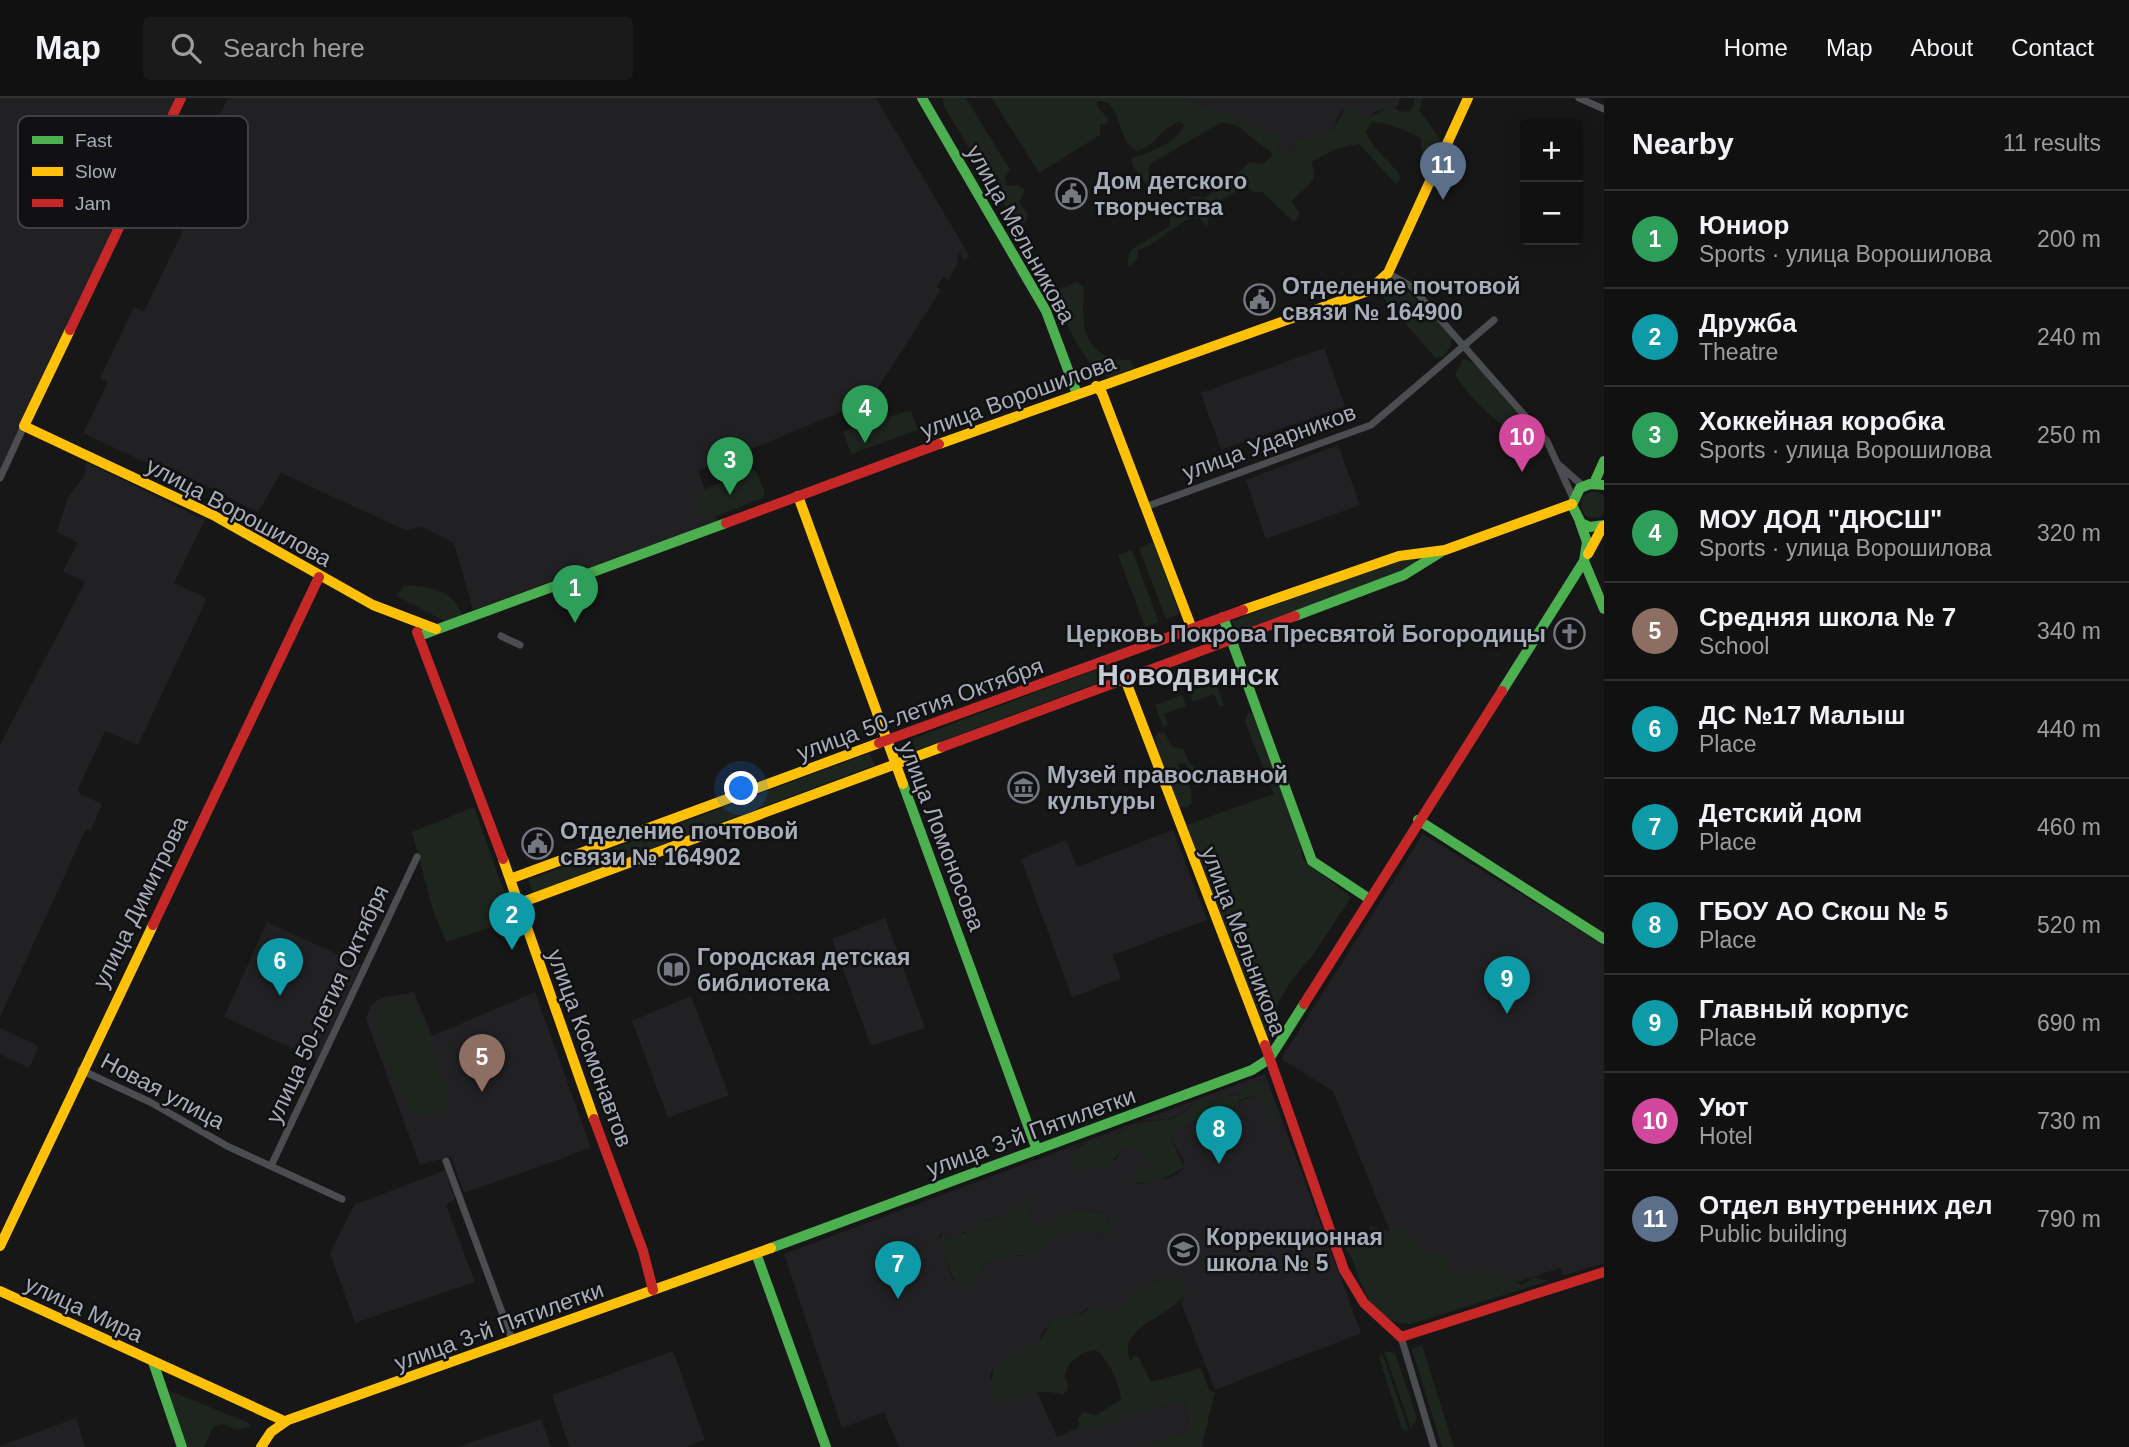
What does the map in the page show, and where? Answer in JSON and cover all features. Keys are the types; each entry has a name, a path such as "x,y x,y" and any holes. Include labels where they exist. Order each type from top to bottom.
{"main road":[{"path":"172,116 181,98"},
{"name":"улица Мельникова","path":"922,98 1046,312 1077,394"},
{"name":"улица Ворошилова","path":"419,636 1096,386 1368,291 1388,273 1468,98"},
{"path":"24,426 119,228"},
{"path":"1096,386 1102,393 1192,629"},
{"name":"улица Ворошилова","path":"24,426 274,548 318,577 414,624 436,629"},
{"path":"1604,461 1599,484 1583,486 1575,510 1586,536 1584,561 1604,609"},
{"name":"улица Ломоносова","path":"797,496 1037,1150"},
{"path":"1575,510 1591,527 1604,526"},
{"name":"улица 50-летия Октября","path":"520,903 1404,575 1445,550 1543,514 1575,510"},
{"path":"1269,1059 1604,526"},
{"name":"улица 50-летия Октября","path":"510,879 1223,617 1399,556 1445,550"},
{"name":"улица Димитрова","path":"0,1246 81,1070 318,577"},
{"path":"1223,617 1312,861 1321,870 1368,898"},
{"name":"улица Космонавтов","path":"414,624 520,903 557,1018 643,1251 653,1290"},
{"name":"улица Мельникова","path":"1125,679 1269,1059 1344,1270 1364,1303 1401,1337"},
{"path":"1418,820 1604,939"},
{"name":"улица 3-й Пятилетки","path":"282,1420 318,1411 653,1290 757,1256 1252,1070 1269,1059"},
{"path":"757,1256 827,1447"},
{"path":"1401,1337 1604,1272"},
{"name":"улица Мира","path":"0,1291 282,1420"},
{"name":"улица Мира","path":"153,1362 182,1447"},
{"path":"261,1447 269,1432 282,1420"}],"street":[{"path":"1579,98 1604,109"},
{"path":"1388,273 1411,286 1547,442 1575,510"},
{"name":"улица Ударников","path":"1145,507 1371,425 1494,320"},
{"path":"0,478 24,426"},
{"path":"1556,462 1583,486"},
{"path":"501,636 520,645"},
{"name":"улица 50-летия Октября","path":"271,1166 417,857"},
{"name":"Новая улица","path":"81,1070 342,1199"},
{"path":"446,1161 513,1342"},
{"path":"1401,1337 1434,1447"}],"shaded area":[{"path":"0,98 178,98 169,116 18,116 18,228 116,228 0,473"},
{"path":"228,98 876,98 970,257 963,261 960,253 956,260 959,262 948,280 943,277 937,287 941,290 870,400 698,471 717,522 473,610 454,543 422,527 405,530 281,473 258,512 159,462 151,465 83,433 108,382 100,378 134,307 144,311 184,228 248,228 248,116 219,116"},
{"path":"942,98 966,98 1010,170 1005,178 1007,186 1017,185 1025,190 1019,202 1028,214 1026,222 1020,224 1014,221 944,107"},
{"path":"992,98 1184,98 1280,136 1276,142 1278,150 1291,152 1298,149 1294,141 1297,137 1317,142 1325,132 1319,127 1331,132 1346,107 1371,117 1391,106 1408,112 1414,106 1414,98 1423,98 1419,110 1441,140 1434,152 1426,156 1422,154 1421,138 1390,125 1372,122 1366,132 1401,179 1396,184 1359,144 1336,149 1311,162 1314,170 1312,181 1291,202 1300,213 1294,222 1262,192 1254,192 1246,186 1211,206 1207,227 1200,218 1193,218 1178,225 1138,250 1137,259 1130,267 1127,261 1131,250 1170,226 1170,213 1183,208 1186,201 1194,196 1204,198 1215,191 1221,177 1238,173 1250,162 1263,164 1272,156 1270,150 1240,128 1220,123 1152,163 1148,169 1150,177 1147,184 1133,167 1131,158 1170,141 1184,124 1178,122 1171,126 1149,146 1137,151 1125,139 1112,107 1106,102 1097,101 1097,106 1108,119 1107,124 1100,124 1100,135 1039,173"},
{"path":"1184,98 1400,98 1398,106 1373,112 1371,117 1342,109 1331,132 1325,131 1317,143 1297,137 1294,141 1298,149 1291,152 1278,150 1276,142 1279,136"},
{"path":"1077,282 1084,287 1085,330 1094,347 1115,360 1130,360 1134,368 1112,378 1098,372 1085,357 1065,319 1058,296 1059,289"},
{"path":"1392,283 1406,289 1452,336 1451,345 1443,357 1435,358 1384,299 1384,284"},
{"path":"1324,348 1345,406 1221,450 1201,393"},
{"path":"1463,359 1480,369 1500,389 1533,430 1531,437 1508,428 1470,395 1455,375"},
{"path":"911,410 918,430 851,454 843,431"},
{"path":"1338,445 1360,505 1266,539 1246,480"},
{"path":"86,462 205,520 174,583 207,598 138,745 105,731 78,789 80,794 102,804 91,830 86,829 0,1017 0,745 85,582 63,571 78,543 57,532 68,497 84,476"},
{"path":"749,469 756,471 765,493 763,498 706,520 701,517 695,494"},
{"path":"1594,492 1603,496 1607,505 1603,514 1594,518 1585,514 1581,505 1585,496"},
{"path":"1153,542 1180,614 1166,619 1139,548"},
{"path":"1132,550 1159,622 1145,627 1118,555"},
{"path":"1414,558 1416,563 1391,576 1236,632 1232,621 1387,564"},
{"path":"404,586 439,591 453,600 462,615 444,621 397,596"},
{"path":"1114,663 1118,675 916,751 912,739"},
{"path":"1216,682 1224,705 1219,707 1214,694 1193,702 1190,692"},
{"path":"1182,695 1186,706 1164,714 1168,725 1163,727 1155,705"},
{"path":"1248,713 1253,713 1298,835 1303,860 1351,897 1282,997 1275,1012 1272,1032 1267,1038 1245,987 1246,982 1186,825 1274,794 1245,721"},
{"path":"1159,732 1165,733 1172,747 1183,749 1190,764 1201,772 1202,784 1196,787 1185,763 1177,764 1191,789 1192,803 1188,807 1177,807 1164,766 1158,761 1155,737"},
{"path":"870,753 875,765 533,893 528,880"},
{"path":"474,807 514,920 446,942 433,910 412,832"},
{"path":"1173,830 1207,920 1113,955 1121,979 1072,997 1021,859 1066,840 1077,867"},
{"path":"1423,834 1604,945 1604,1263 1563,1276 1560,1268 1423,1313 1333,1091 1281,1059"},
{"path":"885,918 925,1028 871,1046 832,939"},
{"path":"267,922 361,965 317,1060 224,1017"},
{"path":"414,992 432,1036 535,992 591,1148 464,1193 451,1156 420,1165 366,1019 370,1006 381,998"},
{"path":"691,996 729,1095 668,1118 632,1021"},
{"path":"392,998 409,1001 417,1007 447,1086 447,1102 444,1109 437,1114 425,1117 414,1112 405,1101 390,1069 376,1026 376,1017 384,1003"},
{"path":"0,1028 39,1046 29,1068 0,1054"},
{"name":"Коррекционная школа № 5","path":"1265,1074 1361,1333 1215,1390 1181,1303 1187,1292 1168,1276 1135,1291 1114,1313 1087,1308 1076,1317 1058,1317 1044,1330 1039,1342 992,1370 990,1378 1009,1402 1020,1395 1037,1392 1057,1437 1079,1427 1184,1400 1188,1411 1187,1431 1144,1447 899,1447 884,1412 842,1428 784,1254","holes":["1264,1080 1274,1125 1265,1102 1254,1096 1236,1103 1232,1114 1243,1128 1232,1134 1214,1120 1183,1125 1174,1131 1171,1138 1185,1163 1179,1173 1166,1179 1135,1185 1140,1171 1151,1163 1147,1156 1130,1147 1122,1150 1116,1159 1096,1168 1083,1169 1071,1159 1078,1145 1114,1138 1120,1131 1142,1121 1168,1119 1181,1114 1197,1100 1214,1102 1229,1095 1238,1096 1244,1089","1033,1204 1027,1215 1039,1227 1072,1210 1099,1212 1108,1220 1107,1233 1102,1235 1096,1230 1080,1229 1065,1232 1023,1256 1016,1255 982,1264 976,1286 953,1280 939,1236 943,1232 948,1239 957,1238 964,1232 978,1230 986,1219 1002,1219 1019,1205"]},
{"path":"1263,1080 1280,1124 1273,1124 1265,1102 1254,1096 1239,1100 1232,1110 1243,1128 1240,1135 1233,1134 1214,1120 1183,1126 1171,1138 1184,1167 1158,1182 1131,1183 1136,1173 1151,1163 1147,1156 1130,1147 1122,1150 1107,1167 1079,1170 1071,1163 1073,1151 1089,1141 1114,1138 1126,1128 1140,1123 1174,1118 1197,1100 1214,1102 1226,1095 1238,1096 1244,1089"},
{"path":"445,1170 455,1199 446,1205 475,1282 355,1323 330,1253 354,1205"},
{"path":"1031,1197 1035,1200 1027,1215 1039,1227 1072,1210 1104,1213 1109,1224 1116,1216 1105,1236 1096,1230 1065,1232 1030,1255 1016,1255 982,1264 976,1286 965,1288 955,1283 940,1240 943,1232 947,1239 978,1230 986,1219 1000,1219"},
{"path":"1369,1226 1388,1231 1401,1228 1427,1253 1451,1258 1449,1268 1458,1273 1477,1270 1491,1272 1522,1285 1534,1277 1548,1281 1411,1324 1398,1322 1387,1318 1372,1303 1337,1233 1371,1234"},
{"path":"1168,1276 1181,1281 1188,1292 1181,1301 1137,1331 1130,1340 1128,1350 1131,1361 1134,1355 1139,1358 1151,1382 1201,1368 1209,1390 1215,1392 1202,1445 1204,1447 1144,1447 1187,1431 1188,1411 1184,1400 1125,1416 1100,1428 1079,1427 1078,1419 1083,1412 1096,1415 1121,1400 1113,1372 1095,1350 1070,1363 1065,1376 1068,1389 1063,1395 1039,1392 1004,1404 994,1400 990,1383 995,1365 1039,1342 1053,1320 1063,1316 1076,1317 1092,1307 1114,1313 1135,1291"},
{"path":"1422,1345 1454,1447 1442,1447 1412,1349"},
{"path":"673,1351 705,1440 686,1447 569,1447 552,1395"},
{"path":"1384,1351 1395,1353 1417,1418 1411,1429"},
{"path":"1382,1353 1409,1431 1402,1429 1379,1357"},
{"path":"170,1393 249,1423 250,1427 237,1430 221,1424 213,1427 204,1447 187,1447 171,1400"},
{"path":"76,1418 85,1447 0,1447 0,1446"},
{"path":"541,1419 551,1447 457,1447"}],"traffic: fast":[{"path":"922,98 1046,311 1077,394"},
{"path":"1594,483 1604,461"},
{"path":"1604,485 1590,484 1580,488 1572,505 1581,523 1590,527 1604,525"},
{"path":"1580,522 1587,542 1584,561"},
{"path":"419,636 726,523"},
{"path":"1295,616 1404,575 1441,552"},
{"path":"1584,561 1604,609"},
{"path":"1502,691 1584,561"},
{"path":"1223,617 1312,861 1368,898"},
{"path":"903,784 1037,1150"},
{"path":"1418,820 1604,939"},
{"path":"771,1248 1252,1070 1269,1059 1304,1004"},
{"path":"757,1256 826,1447"},
{"path":"153,1362 182,1447"}],"traffic: slow":[{"path":"939,444 1368,291 1388,273 1468,98"},
{"path":"70,330 24,426 213,515 373,605 436,629"},
{"path":"1096,386 1102,393 1192,629"},
{"path":"798,496 903,784"},
{"path":"1243,610 1399,556 1445,550 1572,504"},
{"path":"1588,554 1603,526"},
{"path":"1125,679 1265,1045"},
{"path":"510,879 879,743"},
{"path":"520,903 942,747"},
{"path":"503,859 594,1119"},
{"path":"0,1246 153,925"},
{"path":"261,1447 271,1432 288,1420 771,1248"},
{"path":"0,1291 282,1420"}],"traffic: jam":[{"path":"172,116 181,98"},
{"path":"70,330 119,228"},
{"path":"726,523 939,444"},
{"path":"153,925 319,577"},
{"path":"879,743 1243,610"},
{"path":"942,747 1295,616"},
{"path":"417,632 503,859"},
{"path":"1304,1004 1502,691"},
{"path":"1265,1045 1344,1270 1364,1303 1401,1337 1604,1272"},
{"path":"594,1119 643,1251 653,1290"}],"place":[{"name":"Дом детского творчества","path":"1071,194"},
{"name":"Отдел внутренних дел","path":"1443,200"},
{"name":"Отделение почтовой связи № 164900","path":"1259,299"},
{"name":"МОУ ДОД \"ДЮСШ\"","path":"865,443"},
{"name":"Уют","path":"1522,472"},
{"name":"Хоккейная коробка","path":"730,495"},
{"name":"Юниор","path":"575,623"},
{"name":"Церковь Покрова Пресвятой Богородицы","path":"1569,634"},
{"name":"Музей православной культуры","path":"1024,788"},
{"name":"Отделение почтовой связи № 164902","path":"537,844"},
{"name":"Дружба","path":"512,950"},
{"name":"Городская детская библиотека","path":"674,970"},
{"name":"ДС №17 Малыш","path":"280,996"},
{"name":"Главный корпус","path":"1507,1014"},
{"name":"Средняя школа № 7","path":"482,1092"},
{"name":"ГБОУ АО Скош № 5","path":"1219,1164"},
{"name":"Коррекционная школа № 5","path":"1183,1250"},
{"name":"Детский дом","path":"898,1299"}],"district":[{"name":"Новодвинск","path":"1188,674"}]}
